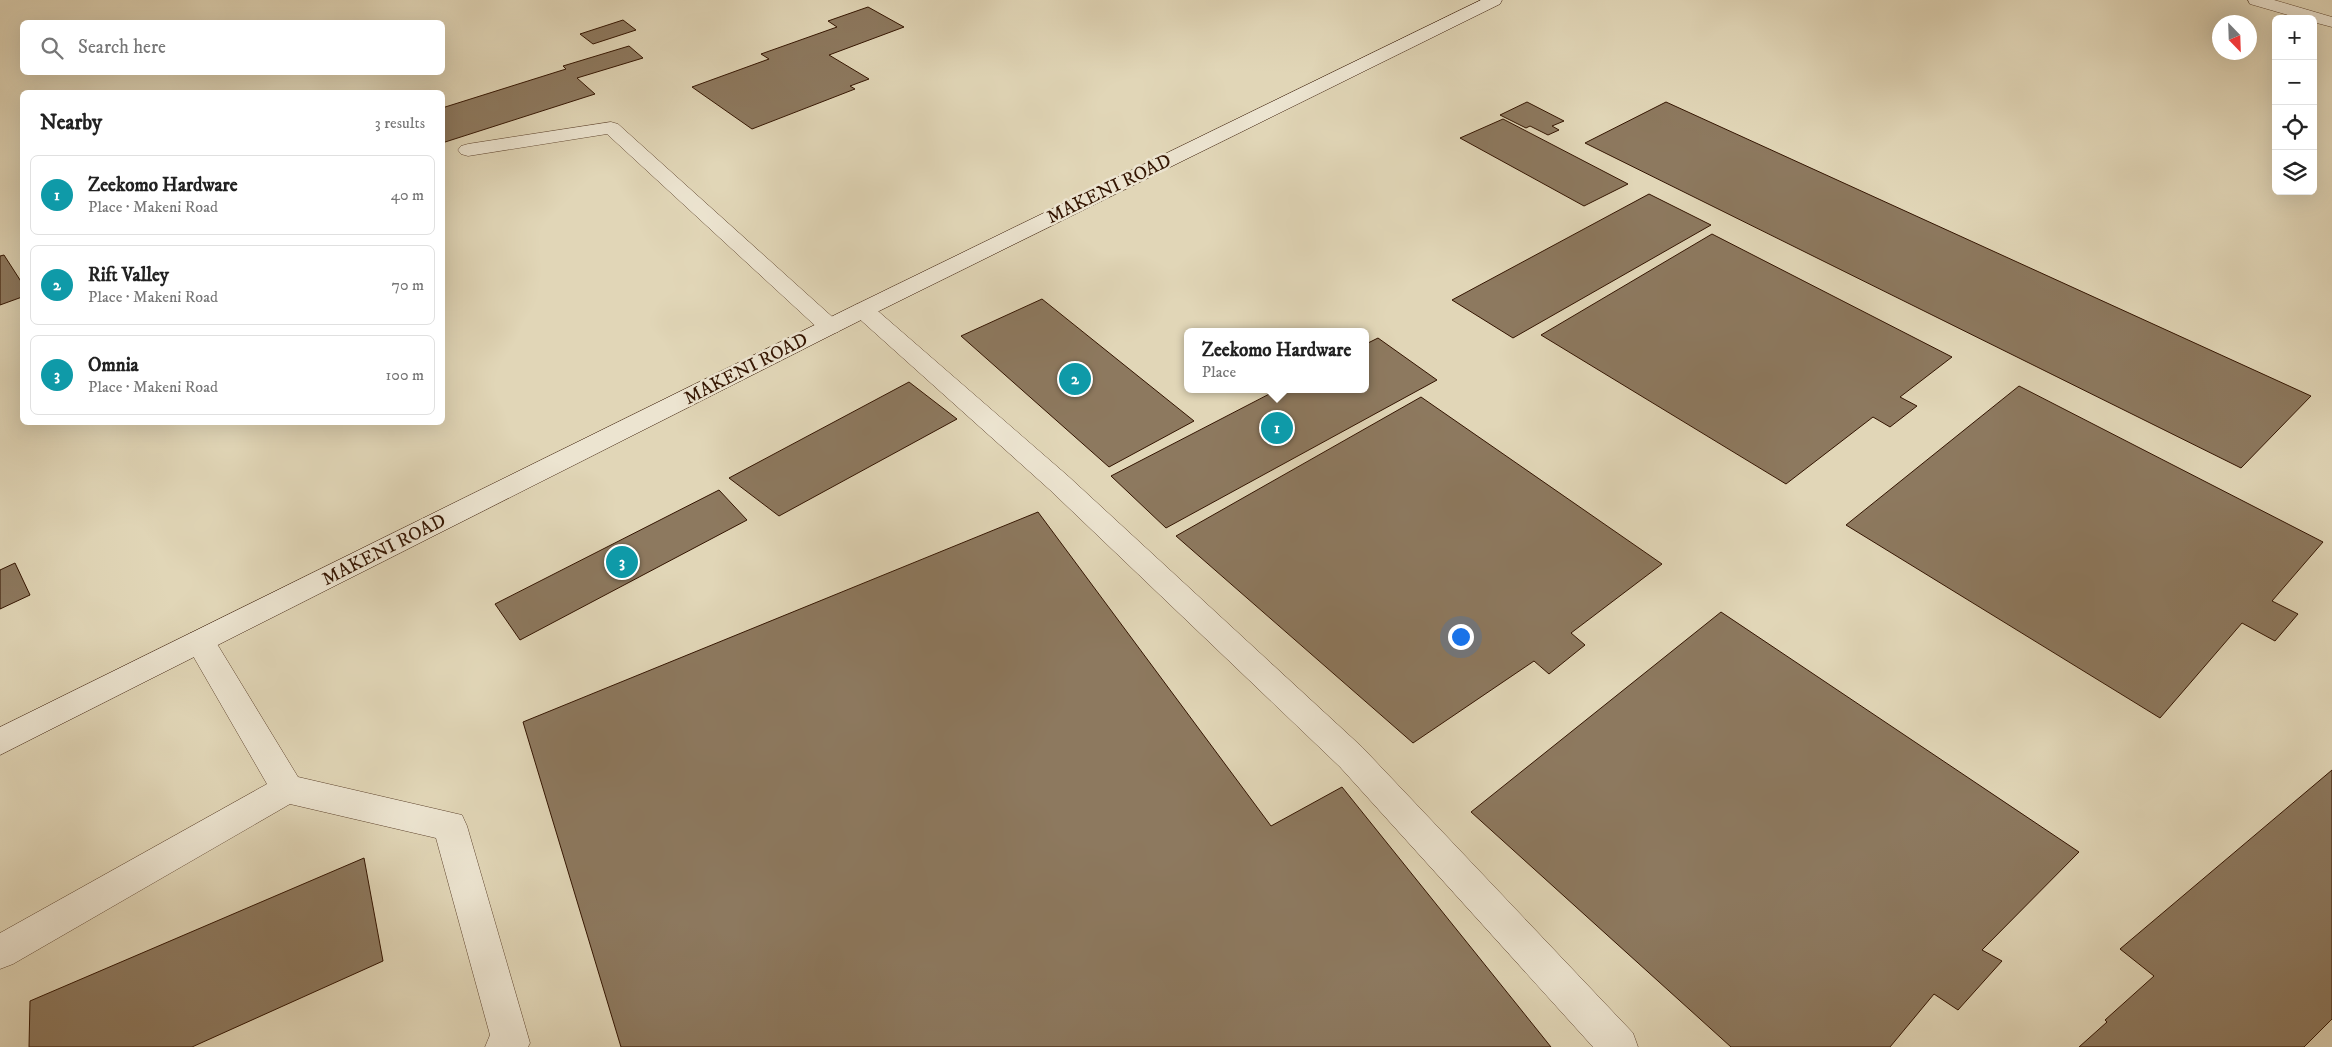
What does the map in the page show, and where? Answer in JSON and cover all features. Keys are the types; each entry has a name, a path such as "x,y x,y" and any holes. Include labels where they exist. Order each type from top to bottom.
{"main road":[{"name":"MAKENI ROAD","path":"0,742 863,310 1494,0"},
{"path":"2256,0 2332,22"},
{"path":"468,150 611,128 830,327"},
{"path":"863,310 1059,484 1351,757 1619,1047"},
{"path":"200,642 288,789"},
{"path":"0,952 288,789 450,826 509,1046"}],"building":[{"path":"868,7 904,27 829,55 869,79 850,86 855,89 752,129 692,87 769,59 761,54 837,27 828,21"},
{"path":"623,20 636,30 593,44 580,34"},
{"path":"629,46 643,58 577,78 595,94 445,142 445,107 566,69 563,66"},
{"path":"1527,102 1564,121 1552,126 1559,130 1548,135 1530,126 1526,128 1500,115"},
{"path":"1666,102 2311,396 2241,468 1585,143"},
{"path":"1503,119 1628,184 1584,206 1460,138"},
{"path":"1649,194 1711,225 1513,338 1452,300"},
{"path":"1712,234 1952,357 1900,397 1917,406 1890,427 1873,417 1786,484 1541,335"},
{"path":"4,255 20,280 20,298 0,305 0,256"},
{"path":"1042,299 1194,421 1109,467 961,336"},
{"path":"1378,338 1437,380 1166,528 1111,476 1271,393 1369,393 1369,342"},
{"path":"909,382 957,419 779,516 729,478"},
{"path":"2019,386 2323,542 2272,601 2298,614 2275,641 2242,623 2160,718 1846,525"},
{"path":"1421,397 1662,564 1571,633 1585,645 1549,674 1534,661 1413,743 1176,536"},
{"path":"719,490 747,520 520,640 495,604"},
{"path":"1038,512 1271,826 1342,787 1551,1047 621,1047 523,722"},
{"path":"15,563 30,595 0,609 0,570"},
{"path":"1721,612 2079,852 1982,950 2002,961 1958,1010 1934,994 1890,1047 1731,1047 1471,812"},
{"path":"2332,770 2332,1019 2304,1047 2079,1047 2107,1022 2105,1020 2154,976 2120,949"},
{"path":"364,858 383,961 192,1047 29,1047 30,1001"}],"place":[{"name":"Rift Valley","path":"1075,379"},
{"name":"Zeekomo Hardware","path":"1277,428"},
{"name":"Omnia","path":"622,562"}]}
